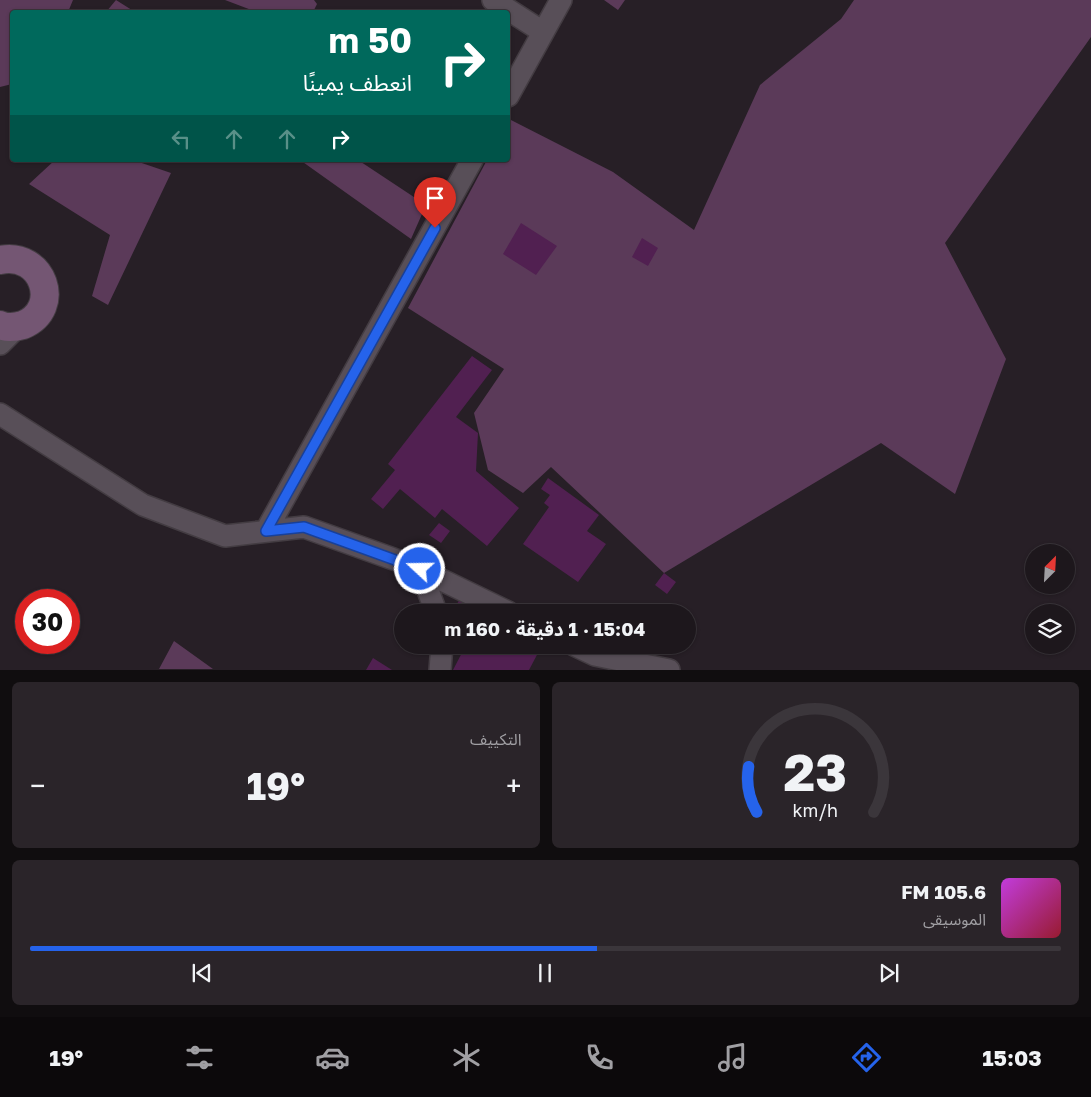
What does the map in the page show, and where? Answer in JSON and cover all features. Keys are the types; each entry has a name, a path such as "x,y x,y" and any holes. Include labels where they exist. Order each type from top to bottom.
{"street":[{"path":"493,0 509,10"},
{"path":"510,92 561,0"},
{"path":"510,11 543,32"},
{"path":"266,531 471,162"},
{"path":"0,260 9,258 22,260 33,267 41,277 45,289 44,302 38,314 29,322 6,332"},
{"path":"0,414 144,505 225,536 304,527 420,569 492,604"},
{"path":"420,569 433,604"},
{"path":"440,670 441,654"},
{"path":"593,654 669,670"}],"shaded area":[{"path":"0,0 73,0 69,10 10,10 10,84 0,87"},
{"path":"116,0 132,10 108,10"},
{"path":"225,0 314,0 317,4 314,10 252,10"},
{"path":"604,0 625,0 618,10"},
{"path":"854,0 1091,0 1091,37 945,243 1006,359 955,494 881,443 664,573 551,467 523,493 488,470 474,413 504,369 408,308 486,162 510,162 510,120 613,172 694,230 760,85 841,19"},
{"path":"53,162 139,162 171,173 108,305 92,296 110,235 29,184"},
{"path":"303,162 361,162 426,205 411,239"},
{"path":"174,641 213,669 159,669"}],"building":[{"path":"521,223 557,246 536,275 503,254"},
{"path":"642,238 658,248 648,266 632,257"},
{"path":"472,356 492,370 456,417 478,433 476,471 519,508 487,546 442,509 435,518 400,489 383,509 371,499 395,470 388,464"},
{"path":"548,478 599,515 587,531 606,544 578,582 523,544 549,507 544,503 550,495 541,489"},
{"path":"439,523 450,531 441,543 429,535"},
{"path":"664,573 676,582 667,594 655,585"},
{"path":"460,599 469,604 457,604"},
{"path":"461,654 537,654 529,670 453,670"},
{"path":"373,658 392,670 366,670"}],"route":[{"path":"420,569 304,527 266,531 435,228"}]}
